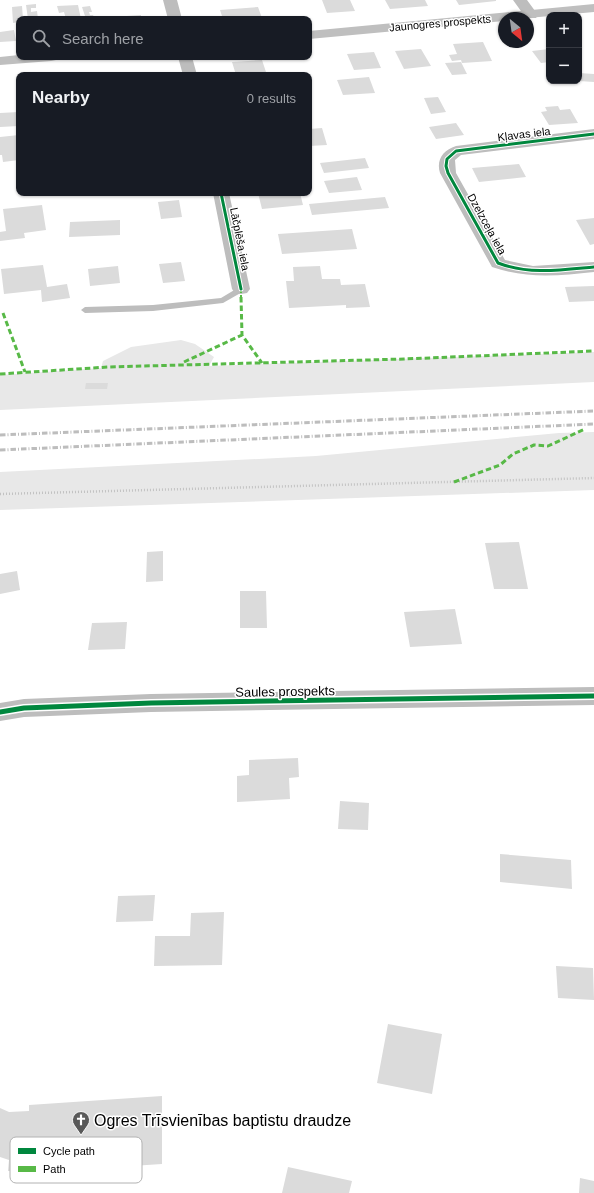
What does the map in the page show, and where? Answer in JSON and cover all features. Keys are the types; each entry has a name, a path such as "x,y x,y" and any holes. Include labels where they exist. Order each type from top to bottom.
{"main road":[{"name":"Jaunogres prospekts","path":"534,15 594,8"},
{"name":"Jaunogres prospekts","path":"312,35 498,18"},
{"path":"0,61 16,60"}],"street":[{"path":"170,0 174,16"},
{"path":"520,0 529,12"},
{"path":"186,60 189,72"},
{"name":"Kļavas iela","path":"456,151 594,134"},
{"name":"Dzelzceļa iela","path":"456,151 447,159 446,166 448,173 498,263 514,270 535,273 594,267"},
{"name":"Lāčplēša iela","path":"222,196 241,289"},
{"name":"Saules prospekts","path":"0,712 24,708 151,703 594,696"}],"lane":[{"path":"85,310 153,308 223,300 241,289"}],"path":[{"path":"0,494 594,478"}],"shaded area":[{"path":"181,340 195,344 214,357 209,366 594,352 594,382 0,410 0,375 101,368 103,361 131,347"},
{"path":"594,432 594,490 0,510 0,472 316,456 559,433"}],"building":[{"path":"322,0 350,0 355,11 327,13"},
{"path":"385,0 425,0 428,6 390,9"},
{"path":"456,0 496,0 496,1 459,5"},
{"path":"36,4 36,8 31,8 31,12 37,11 38,16 28,16 26,5"},
{"path":"78,5 80,16 65,16 64,12 59,13 57,6"},
{"path":"22,6 23,16 16,16 16,22 13,23 12,7"},
{"path":"90,6 92,12 89,12 90,15 94,16 85,16 82,7"},
{"path":"258,7 261,16 222,16 220,10"},
{"path":"14,30 16,41 0,42 0,32"},
{"path":"483,42 492,61 462,63 461,60 452,61 449,55 457,54 453,44"},
{"path":"421,49 431,66 404,69 395,51"},
{"path":"546,49 546,62 541,63 532,51"},
{"path":"374,52 381,68 354,70 347,54"},
{"path":"262,60 266,72 235,72 232,62"},
{"path":"461,62 467,74 452,75 445,63"},
{"path":"582,73 594,74 594,82 582,81"},
{"path":"369,77 375,93 343,95 337,80"},
{"path":"438,97 446,112 431,114 424,98"},
{"path":"558,106 560,110 570,109 578,123 549,125 541,112 547,111 545,107"},
{"path":"16,112 16,126 0,127 0,113"},
{"path":"456,123 464,135 436,139 429,127"},
{"path":"322,128 327,145 312,146 312,129"},
{"path":"16,135 16,160 3,162 2,155 0,155 0,137"},
{"path":"365,158 369,168 324,173 320,163"},
{"path":"519,164 526,177 479,182 472,168"},
{"path":"357,177 362,190 329,193 324,181"},
{"path":"259,196 301,196 303,205 262,209"},
{"path":"385,197 389,208 312,215 309,204"},
{"path":"179,200 182,217 161,219 158,202"},
{"path":"42,205 46,230 24,233 25,238 0,241 0,232 6,231 3,209"},
{"path":"594,218 594,244 590,245 576,220"},
{"path":"120,220 120,235 69,237 70,222"},
{"path":"352,229 357,249 282,254 278,234"},
{"path":"181,262 185,281 163,283 159,264"},
{"path":"43,265 47,287 67,284 70,298 42,302 41,290 4,294 1,269"},
{"path":"118,266 120,283 90,286 88,269"},
{"path":"320,266 322,279 340,279 341,285 365,284 370,307 346,308 346,305 289,308 286,281 294,281 293,267"},
{"path":"594,286 594,301 569,302 565,287"},
{"path":"86,383 108,383 107,389 85,389"},
{"path":"519,542 528,589 494,589 485,543"},
{"path":"163,551 163,581 146,582 147,552"},
{"path":"17,571 20,590 0,594 0,574"},
{"path":"240,591 266,591 267,628 240,628"},
{"path":"455,609 462,644 410,647 404,612"},
{"path":"127,622 125,649 88,650 92,623"},
{"path":"298,758 299,777 289,778 290,799 237,802 237,776 249,775 249,760"},
{"path":"340,801 369,803 368,830 338,829"},
{"path":"500,854 571,860 572,889 500,882"},
{"path":"155,895 153,921 116,922 118,896"},
{"path":"224,912 222,965 154,966 155,936 190,936 191,913"},
{"path":"556,966 593,968 594,1000 558,998"},
{"path":"388,1024 442,1034 432,1094 377,1083"},
{"path":"162,1096 162,1164 142,1165 142,1137 10,1137 10,1171 8,1171 9,1160 0,1157 0,1108 9,1112 29,1111 29,1105"},
{"path":"288,1167 352,1181 349,1193 282,1193"},
{"path":"580,1178 594,1181 594,1193 579,1193"}],"railway":[{"path":"0,435 594,411"},
{"path":"0,450 594,424"}],"marked path":[{"path":"241,289 242,335 262,363"},
{"path":"3,313 25,372"},
{"path":"184,362 242,335"},
{"path":"0,374 108,367 404,359 594,351"},
{"path":"454,482 471,477 500,465 513,454 534,445 548,446 585,429"}],"cycle path":[{"path":"594,134 456,151 447,159 446,166 448,173 498,263 522,270 533,271 557,271 594,267"},
{"path":"222,196 241,289"},
{"path":"0,712 24,708 151,703 594,696"}],"place":[{"name":"Ogres Trīsvienības baptistu draudze","path":"81,1135"}]}
